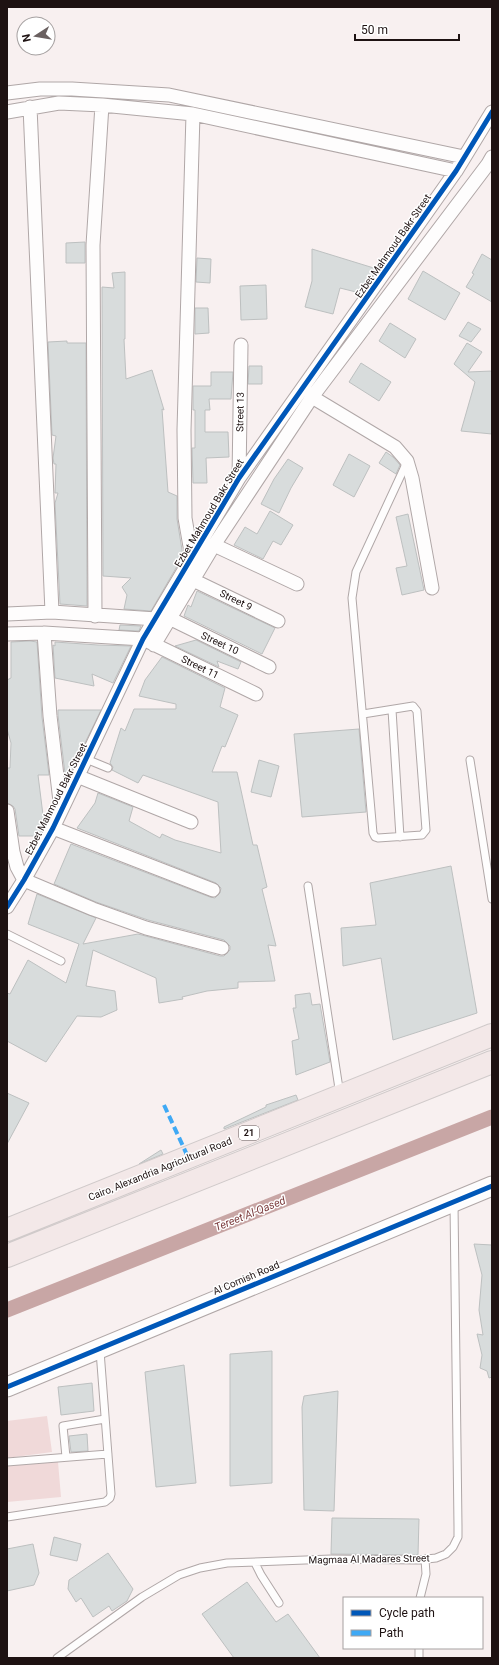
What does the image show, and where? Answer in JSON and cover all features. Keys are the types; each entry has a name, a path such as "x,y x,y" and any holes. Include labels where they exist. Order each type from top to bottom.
{"highway":[{"name":"Cairo, Alexandria Agricultural Road","path":"7,1230 492,1035"},
{"name":"21","path":"7,1256 492,1062"}],"street":[{"path":"7,93 40,89 64,89 169,95 464,157"},
{"path":"7,112 59,103 102,105 193,114 456,171"},
{"path":"95,616 93,245 102,105"},
{"path":"30,107 52,612"},
{"name":"Ezbet Mahmoud Bakr Street","path":"7,907 53,828 77,776 149,642 156,619 239,478 456,171 492,112"},
{"path":"192,558 186,534 185,518 184,430 193,114"},
{"name":"Ezbet Mahmoud Bakr Street","path":"149,642 169,618 214,545 312,397 492,157"},
{"name":"Street 13","path":"239,478 241,345"},
{"path":"312,397 395,447 407,461 412,478 432,588"},
{"path":"214,545 297,584"},
{"name":"Street 9","path":"193,580 278,621"},
{"path":"7,614 52,612 156,619"},
{"name":"Street 10","path":"169,618 269,667"},
{"path":"7,634 44,633 149,642"},
{"path":"44,633 51,723 61,810"},
{"name":"Street 11","path":"149,642 256,694"},
{"path":"77,776 191,822"},
{"path":"7,811 13,852 17,867 24,880 93,909 146,928 222,948"},
{"path":"53,828 213,890"},
{"name":"Al Cornish Road","path":"7,1387 492,1186"}],"lane":[{"path":"363,714 413,706 417,711 426,830 422,835 378,838 375,837 373,833 352,598 356,572 407,461"},
{"path":"392,710 400,836"},
{"path":"86,759 108,768"},
{"path":"470,760 492,899"},
{"path":"308,886 340,1097"},
{"path":"7,934 61,961"},
{"name":"Magmaa Al Madares Street","path":"57,1658 142,1597 179,1575 200,1568 227,1563 331,1559 425,1559 436,1558 446,1554 454,1547 458,1537 454,1201"},
{"path":"7,1517 105,1502 110,1498 111,1494 99,1349"},
{"path":"66,1457 64,1426 105,1419"},
{"path":"7,1462 108,1454"},
{"path":"420,1597 426,1574 425,1559"},
{"path":"255,1563 260,1576 278,1603"}],"shaded area":[{"path":"47,1416 52,1452 7,1458 7,1421"},
{"path":"58,1462 61,1497 7,1502 7,1466"}],"building":[{"path":"85,242 85,263 66,263 66,243"},
{"path":"312,249 377,269 360,293 340,288 333,314 305,307 312,281"},
{"path":"482,254 492,260 492,302 466,287 474,274 472,273"},
{"path":"197,258 211,259 210,283 196,282"},
{"path":"423,271 460,293 445,320 408,299"},
{"path":"125,272 124,339 126,379 152,370 164,410 162,409 168,492 177,496 177,519 183,556 151,611 124,609 127,595 122,587 131,578 103,576 102,287 114,288 112,273"},
{"path":"266,285 267,319 241,320 240,286"},
{"path":"195,308 208,308 209,333 195,334"},
{"path":"468,322 481,329 471,342 459,336"},
{"path":"390,323 416,339 405,358 379,341"},
{"path":"67,341 67,343 86,343 87,606 60,604 55,503 58,493 55,493 56,464 54,464 53,458 56,436 52,435 48,342"},
{"path":"467,343 482,352 468,372 492,371 492,434 461,431 475,382 454,364"},
{"path":"361,363 391,382 379,401 349,382"},
{"path":"249,366 262,366 262,384 248,384"},
{"path":"211,372 233,372 231,399 209,399 210,410 205,410 205,432 228,432 229,457 206,458 207,483 193,483 192,448 195,448 195,410 193,410 193,386 211,386"},
{"path":"386,452 400,465 396,474 379,463"},
{"path":"349,454 370,466 354,497 333,485"},
{"path":"288,459 303,468 279,513 261,504 274,479"},
{"path":"270,511 293,525 281,545 273,541 263,559 234,545 245,527 257,534"},
{"path":"408,514 424,590 402,595 396,568 407,566 396,517"},
{"path":"197,591 275,628 262,654 184,616 188,605 191,607"},
{"path":"120,625 141,626 139,631 119,630"},
{"path":"196,640 241,662 238,669 217,661 219,667 175,646"},
{"path":"11,642 37,642 42,717 49,775 38,775 43,815 50,816 39,836 19,836 15,809 7,803 7,768 10,768 11,743 7,729 7,680 11,678"},
{"path":"55,642 131,646 113,683 92,674 94,686 55,678 53,645 55,646"},
{"path":"162,657 225,688 220,707 238,715 225,747 222,746 212,772 237,772 253,845 257,845 267,887 262,889 276,946 268,945 275,981 238,982 238,988 207,991 182,997 183,999 159,1003 156,978 93,950 86,986 115,991 117,1010 101,1017 77,1016 46,1062 7,1041 7,993 10,994 28,960 66,983 79,944 28,924 37,894 96,918 83,944 138,934 220,956 224,956 230,950 230,946 224,940 148,920 96,902 54,884 71,844 210,897 215,898 220,893 221,888 216,883 77,828 95,803 98,793 133,807 129,821 160,838 162,834 175,840 221,853 218,802 143,775 138,783 112,770 113,767 110,763 121,728 125,731 134,709 176,709 176,704 139,696 145,680"},
{"path":"58,710 101,710 66,782 58,715"},
{"path":"359,729 366,812 302,817 294,734"},
{"path":"259,760 279,766 271,797 251,792"},
{"path":"451,866 477,1013 393,1040 381,958 343,966 341,928 376,925 370,883"},
{"path":"310,993 312,1005 320,1004 330,1062 296,1075 292,1041 299,1039 293,1008 296,1008 295,995"},
{"path":"7,1093 29,1103 7,1144"},
{"path":"296,1095 298,1100 224,1129 224,1127 266,1107 266,1105"},
{"path":"161,1150 163,1154 139,1164"},
{"path":"474,1244 492,1245 492,1377 489,1378 487,1371 480,1368 482,1355 477,1334 483,1335 479,1310 482,1275"},
{"path":"272,1351 272,1483 230,1486 230,1354"},
{"path":"184,1365 196,1483 156,1487 145,1372"},
{"path":"92,1383 94,1411 61,1415 58,1387"},
{"path":"338,1391 334,1511 304,1510 302,1407 304,1396"},
{"path":"87,1434 88,1451 71,1452 69,1436"},
{"path":"332,1518 419,1519 418,1555 331,1554"},
{"path":"54,1537 81,1544 77,1561 50,1555"},
{"path":"33,1544 39,1573 34,1585 7,1591 7,1549"},
{"path":"108,1553 133,1589 127,1601 112,1611 109,1606 93,1617 81,1598 76,1602 68,1589 69,1580"},
{"path":"247,1582 276,1622 288,1614 320,1658 234,1658 202,1614"}],"waterway":[{"name":"Tereet Al-Qased","path":"7,1310 492,1117"}],"marked path":[{"path":"164,1105 188,1157"}],"cycle path":[{"path":"7,907 53,828 143,639 239,478 456,171 492,112"},
{"path":"7,1387 492,1186"}]}
